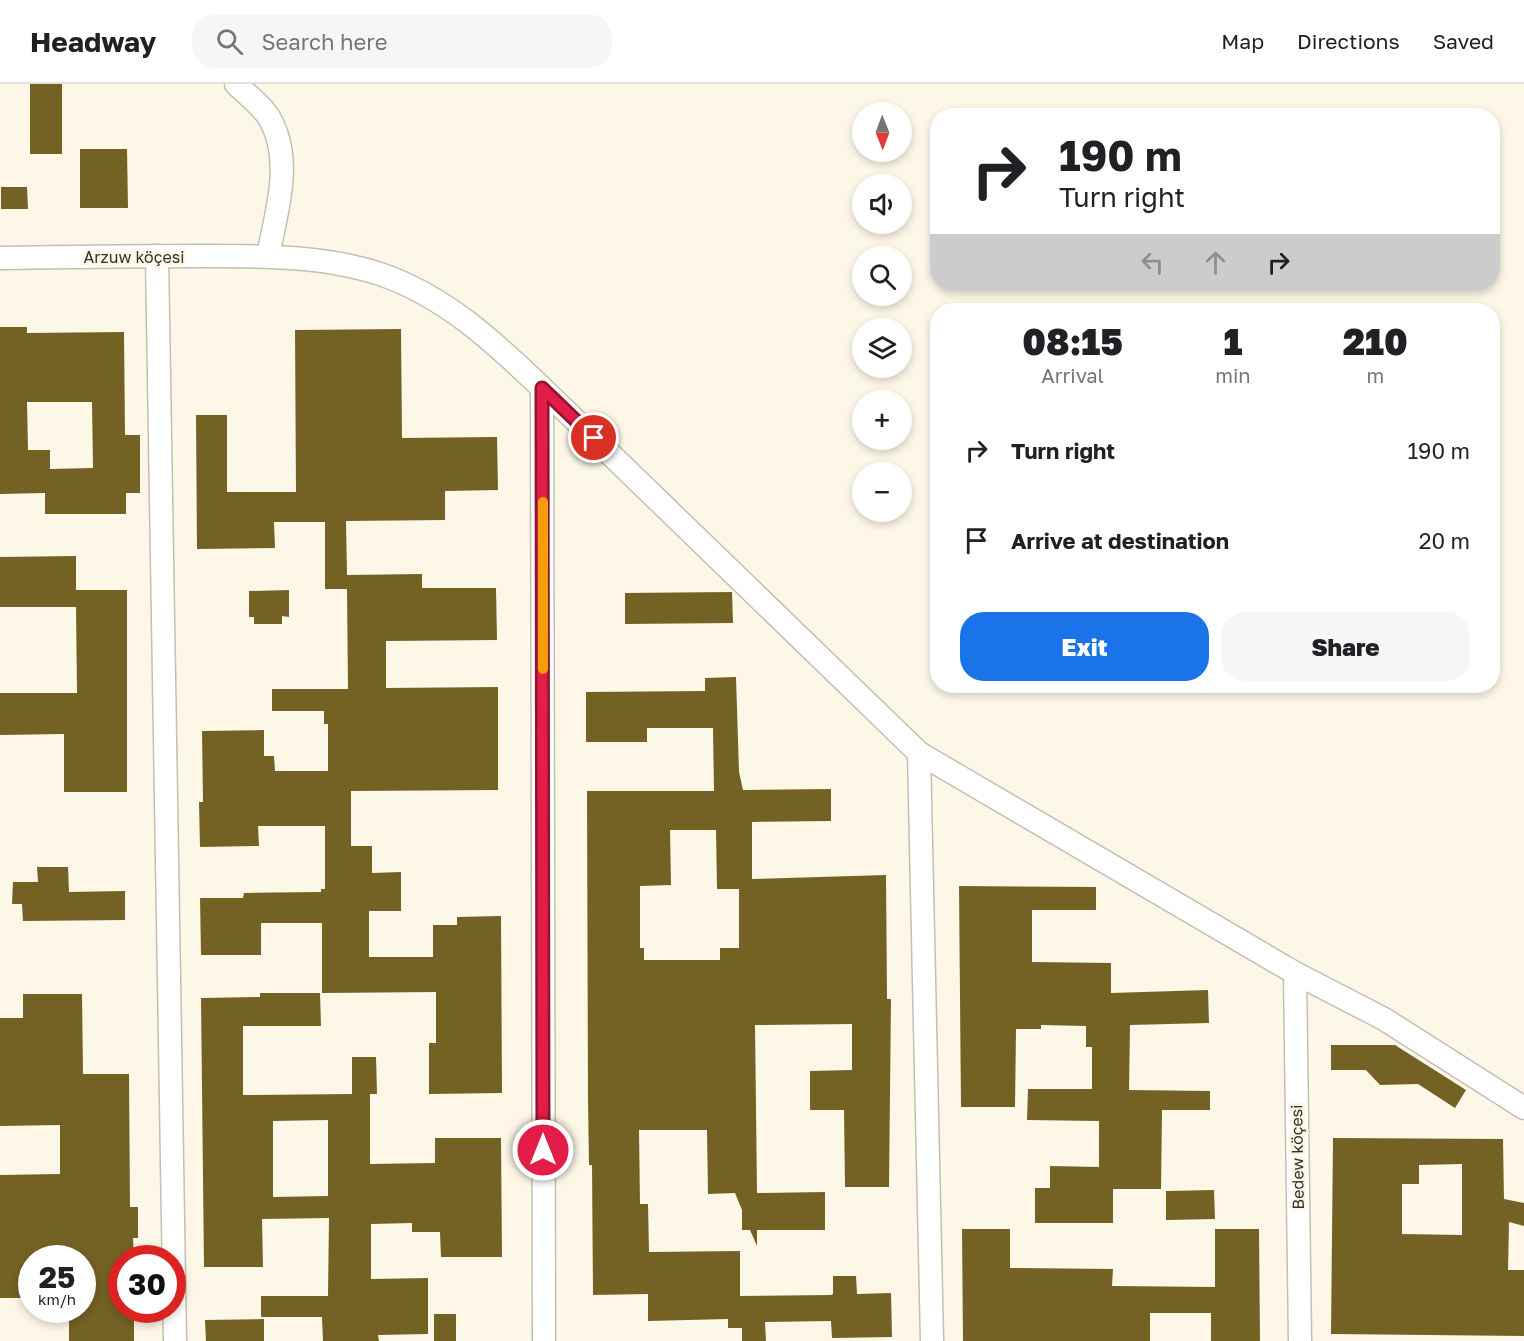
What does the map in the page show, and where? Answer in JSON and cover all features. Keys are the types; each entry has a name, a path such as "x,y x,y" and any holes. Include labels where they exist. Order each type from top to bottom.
{"street":[{"path":"236,84 270,119 281,147 282,180 268,256"},
{"path":"157,256 175,1341"},
{"name":"Arzuw köçesi","path":"0,258 268,256 327,263 380,274 435,300 482,331 919,753 1295,973 1384,1019 1524,1108"},
{"path":"542,388 544,1341"},
{"path":"919,753 932,1341"},
{"name":"Bedew köçesi","path":"1295,973 1300,1341"}],"building":[{"path":"30,84 62,84 62,154 30,154"},
{"path":"80,149 127,149 128,208 80,208"},
{"path":"1,187 27,187 28,209 1,209"},
{"path":"0,327 27,327 27,333 124,332 125,435 140,435 140,493 126,493 126,514 45,514 45,493 0,494","holes":["27,402 92,402 93,468 50,469 50,450 28,450"]},
{"path":"401,329 402,438 497,437 498,490 445,491 445,520 346,521 347,575 422,574 422,588 496,588 497,640 386,641 386,688 498,687 498,790 351,791 351,846 372,846 372,873 401,872 401,911 369,911 369,957 433,957 433,925 457,925 457,917 501,916 502,1093 429,1094 429,1043 436,1043 436,992 322,993 322,923 261,923 261,955 201,955 200,898 243,898 244,893 321,892 321,889 325,889 325,826 258,826 259,846 200,847 199,802 203,802 202,731 264,730 264,756 274,756 275,771 328,771 328,724 324,724 324,711 272,711 272,689 348,689 347,589 325,589 325,522 274,522 275,548 197,549 196,415 227,415 227,492 296,492 295,330"},
{"path":"76,556 76,590 127,590 127,792 64,792 64,734 0,735 0,693 77,693 76,607 0,607 0,557"},
{"path":"289,590 289,617 282,616 282,624 254,624 254,617 249,617 249,591"},
{"path":"732,592 733,623 625,624 625,593"},
{"path":"736,677 739,772 743,790 831,789 831,821 752,822 752,879 886,875 887,999 891,999 889,1187 845,1187 844,1110 810,1110 810,1071 852,1070 852,1024 755,1025 757,1193 825,1192 825,1230 757,1230 757,1246 750,1230 742,1230 742,1210 735,1193 708,1194 707,1130 639,1130 640,1204 648,1204 649,1252 740,1251 740,1296 831,1295 833,1294 833,1276 856,1276 857,1294 891,1293 892,1337 832,1338 831,1321 765,1322 766,1341 742,1341 742,1328 728,1328 728,1319 648,1321 648,1294 593,1295 592,1165 589,1165 588,1100 587,791 714,791 713,728 647,728 647,742 586,742 586,692 705,691 705,678","holes":["670,830 716,830 717,889 739,889 739,948 720,948 720,960 644,960 644,948 640,948 640,886 671,885"]},
{"path":"37,867 68,867 69,892 125,891 125,920 23,921 22,904 12,904 13,882 38,882"},
{"path":"959,886 1096,887 1096,910 1032,910 1032,962 1111,963 1111,993 1208,990 1209,1023 1130,1025 1129,1090 1210,1091 1210,1110 1162,1110 1161,1189 1113,1189 1113,1223 1035,1223 1035,1188 1050,1188 1050,1166 1099,1167 1099,1121 1027,1120 1028,1089 1092,1089 1092,1047 1086,1047 1086,1026 1041,1025 1041,1029 1016,1029 1015,1107 961,1107"},
{"path":"260,993 320,993 321,1026 243,1026 243,1095 352,1094 352,1057 376,1057 377,1094 370,1094 370,1164 435,1163 435,1138 501,1138 502,1257 441,1257 440,1232 412,1232 412,1223 371,1224 371,1279 428,1278 428,1334 378,1335 379,1341 323,1341 322,1317 261,1317 261,1296 328,1296 329,1218 262,1219 263,1267 204,1267 201,998 260,997","holes":["328,1120 328,1196 273,1197 273,1121"]},
{"path":"23,994 82,994 83,1074 129,1074 130,1207 138,1207 138,1238 133,1238 133,1245 108,1245 108,1323 134,1323 134,1341 69,1341 69,1323 96,1323 96,1245 18,1245 18,1298 0,1298 0,1175 60,1174 60,1125 0,1126 0,1018 23,1018"},
{"path":"1331,1045 1395,1045 1466,1090 1455,1108 1418,1084 1380,1085 1366,1070 1331,1070"},
{"path":"1333,1138 1503,1139 1504,1199 1524,1203 1524,1226 1509,1222 1508,1270 1524,1270 1524,1336 1331,1334","holes":["1462,1164 1462,1235 1402,1234 1402,1184 1419,1184 1419,1165"]},
{"path":"1214,1190 1215,1219 1166,1220 1166,1191"},
{"path":"962,1229 1010,1229 1010,1268 1113,1269 1112,1286 1215,1287 1215,1229 1259,1229 1260,1341 1211,1341 1211,1313 1150,1313 1150,1341 963,1341"},
{"path":"434,1314 456,1314 456,1341 434,1341"},
{"path":"264,1319 264,1341 206,1341 205,1320"}],"slow traffic":[{"path":"543,502 543,669"}],"route":[{"path":"543,1150 542,388 594,438"}]}
